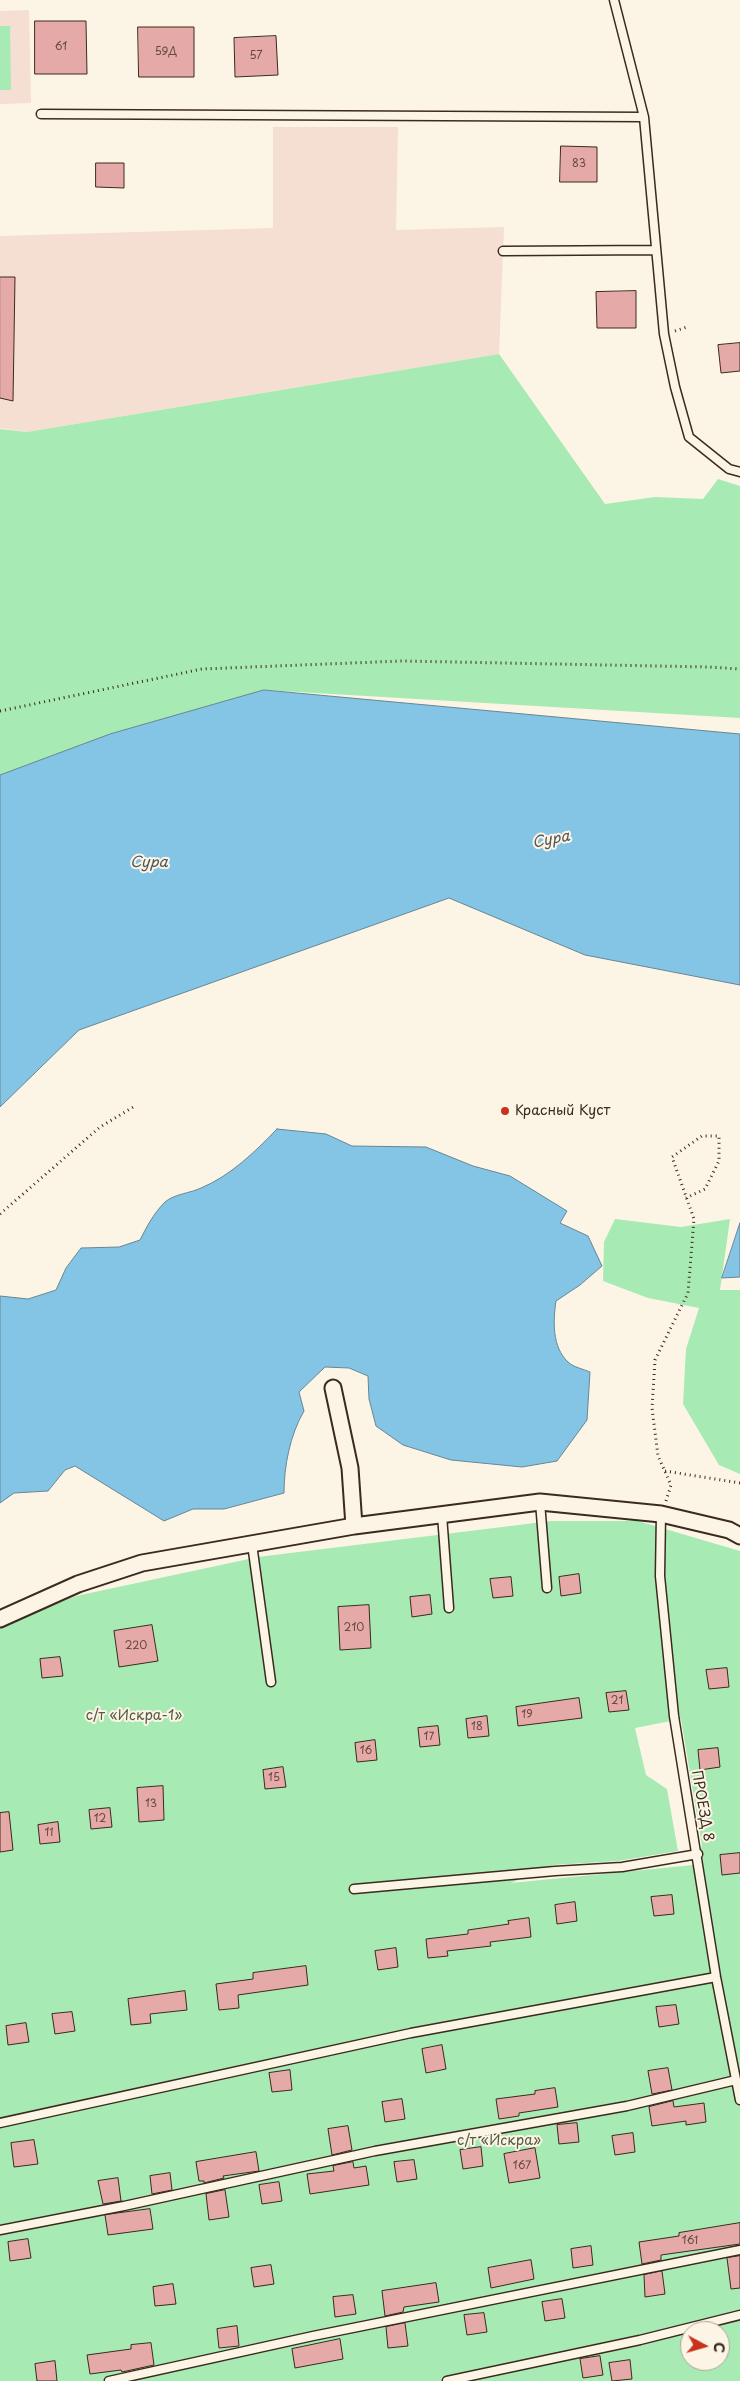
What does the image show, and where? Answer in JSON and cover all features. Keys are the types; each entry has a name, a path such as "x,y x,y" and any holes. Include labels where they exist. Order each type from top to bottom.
{"street":[{"path":"333,1388 350,1468 354,1526"},
{"path":"0,1619 78,1584 142,1563 354,1526 540,1502 661,1514 729,1530 740,1536"}],"lane":[{"path":"614,0 644,117 664,334 689,437 729,469 740,472"},
{"path":"40,114 644,117"},
{"path":"503,251 656,250"},
{"path":"540,1502 547,1588"},
{"name":"ПРОЕЗД 8","path":"661,1514 660,1576 674,1716 698,1854 716,1977 740,2100"},
{"path":"442,1515 449,1608"},
{"path":"252,1544 270,1682"},
{"path":"354,1889 554,1871 622,1867 698,1854"},
{"path":"0,2123 411,2033 716,1977"},
{"path":"0,2230 124,2206 375,2151 627,2106 736,2080"},
{"path":"109,2381 314,2336 740,2250"},
{"path":"447,2381 640,2340 740,2315"}],"path":[{"path":"0,711 202,669 402,661 699,667 740,670"},
{"path":"0,1214 100,1127 135,1106"},
{"path":"661,1514 671,1485 658,1456 652,1408 655,1360 688,1293 694,1219 686,1198 672,1157 702,1136 719,1136 719,1161 705,1189 686,1198"},
{"path":"665,1470 740,1483"}],"shaded area":[{"path":"29,10 31,103 0,104 0,11"},
{"path":"273,127 398,127 396,230 504,227 499,354 27,432 0,428 0,236 273,228"}],"green space":[{"path":"0,26 10,26 11,90 0,90"},
{"path":"499,354 605,504 655,497 703,499 718,479 740,486 740,718 264,690 0,782 0,429 27,432"},
{"path":"615,1219 681,1227 730,1219 720,1290 740,1290 740,1474 719,1465 683,1404 686,1349 699,1308 648,1298 603,1281 604,1242"},
{"path":"551,1521 638,1521 740,1551 740,2381 0,2381 0,1626 76,1596 258,1557","holes":["681,1719 702,1846 693,1865 511,1883 553,1865 618,1861 678,1851 667,1789 646,1775 635,1728"]}],"water":[{"name":"Сура","path":"264,690 740,734 740,985 585,955 449,898 79,1030 0,1107 0,775 110,734"},
{"path":"277,1129 326,1134 352,1146 426,1147 473,1166 510,1176 567,1211 560,1223 588,1236 602,1266 580,1285 556,1301 554,1325 559,1349 570,1364 590,1372 587,1420 557,1461 522,1467 451,1460 403,1445 376,1426 369,1399 368,1376 349,1368 325,1367 299,1392 304,1411 295,1430 289,1451 284,1493 224,1509 193,1509 164,1521 75,1466 65,1470 48,1491 14,1493 0,1503 0,1296 28,1299 56,1290 66,1268 81,1248 119,1247 140,1240 151,1220 165,1202 173,1197 201,1188 222,1177 251,1155"},
{"path":"740,1223 740,1277 722,1278"}],"building":[{"path":"35,21 86,21 87,74 35,74"},
{"path":"138,27 194,27 194,77 139,77"},
{"path":"276,36 278,75 235,77 234,38"},
{"path":"561,146 597,147 597,182 560,182"},
{"path":"96,163 124,163 124,188 96,187"},
{"path":"0,277 15,277 13,401 0,398"},
{"path":"636,291 636,328 597,328 596,292"},
{"path":"740,343 740,371 721,373 718,345"},
{"path":"579,1574 581,1593 561,1596 559,1577"},
{"path":"511,1577 513,1596 493,1598 490,1579"},
{"path":"430,1595 432,1614 412,1617 410,1597"},
{"path":"369,1605 371,1648 340,1650 338,1607"},
{"path":"152,1625 158,1661 119,1667 114,1631"},
{"path":"60,1657 63,1676 42,1678 40,1659"},
{"path":"727,1668 729,1687 709,1689 706,1670"},
{"path":"626,1691 629,1710 609,1712 606,1693"},
{"path":"579,1698 582,1718 518,1726 516,1707"},
{"path":"487,1716 489,1736 468,1738 466,1719"},
{"path":"438,1726 440,1745 420,1747 418,1728"},
{"path":"375,1740 377,1760 357,1762 355,1743"},
{"path":"718,1748 720,1767 700,1770 698,1750"},
{"path":"283,1767 286,1787 265,1789 263,1770"},
{"path":"163,1786 164,1820 139,1822 137,1788"},
{"path":"110,1808 112,1827 91,1829 89,1810"},
{"path":"9,1812 13,1850 0,1852 0,1813"},
{"path":"58,1822 60,1842 40,1844 38,1825"},
{"path":"740,1853 740,1873 722,1875 720,1855"},
{"path":"672,1895 674,1914 654,1916 651,1897"},
{"path":"575,1902 577,1921 557,1924 555,1905"},
{"path":"529,1918 531,1937 490,1942 491,1946 447,1951 448,1956 428,1958 426,1939 468,1934 468,1930 509,1924 508,1921"},
{"path":"396,1948 398,1967 378,1970 375,1951"},
{"path":"306,1966 308,1985 238,1995 239,2008 219,2010 216,1984 253,1979 253,1973"},
{"path":"185,1991 187,2010 150,2014 151,2023 131,2025 128,1999"},
{"path":"676,2005 679,2024 659,2027 656,2007"},
{"path":"72,2012 75,2031 55,2034 52,2014"},
{"path":"26,2023 29,2042 8,2045 6,2026"},
{"path":"442,2045 446,2069 426,2073 422,2049"},
{"path":"668,2068 672,2090 652,2094 648,2071"},
{"path":"290,2070 292,2090 272,2092 269,2073"},
{"path":"555,2088 558,2107 519,2113 519,2116 499,2119 496,2099 535,2094 535,2091"},
{"path":"402,2099 405,2119 385,2122 382,2102"},
{"path":"673,2101 674,2107 704,2103 706,2122 686,2125 686,2121 652,2126 649,2107"},
{"path":"577,2123 579,2142 559,2144 557,2125"},
{"path":"348,2126 352,2150 332,2155 328,2129"},
{"path":"633,2133 635,2152 615,2155 612,2136"},
{"path":"34,2140 38,2164 14,2167 11,2143"},
{"path":"481,2147 483,2166 463,2169 460,2150"},
{"path":"535,2148 540,2178 509,2183 504,2154"},
{"path":"256,2152 259,2171 223,2176 224,2178 204,2183 204,2181 199,2181 196,2162"},
{"path":"414,2160 417,2179 397,2182 394,2162"},
{"path":"353,2162 354,2168 366,2166 369,2185 310,2194 307,2174 334,2171 333,2166"},
{"path":"170,2173 172,2190 152,2194 150,2176"},
{"path":"118,2178 121,2201 103,2204 98,2181"},
{"path":"279,2182 282,2201 262,2204 259,2185"},
{"path":"225,2190 229,2217 209,2220 206,2194"},
{"path":"150,2209 153,2229 108,2235 105,2215"},
{"path":"740,2223 740,2244 661,2255 661,2260 642,2264 639,2242"},
{"path":"28,2239 31,2258 10,2261 8,2242"},
{"path":"591,2246 593,2265 573,2268 571,2249"},
{"path":"740,2256 740,2288 731,2289 727,2258"},
{"path":"531,2260 534,2279 491,2288 488,2268"},
{"path":"271,2265 274,2284 254,2287 251,2268"},
{"path":"662,2271 665,2294 645,2297 644,2275"},
{"path":"436,2283 439,2302 404,2307 403,2312 385,2316 382,2291"},
{"path":"173,2284 176,2304 155,2306 153,2287"},
{"path":"353,2295 356,2314 335,2317 333,2297"},
{"path":"562,2299 565,2318 545,2321 542,2302"},
{"path":"484,2313 487,2332 467,2335 464,2315"},
{"path":"405,2323 408,2346 388,2348 386,2327"},
{"path":"237,2326 239,2346 219,2348 217,2329"},
{"path":"340,2339 343,2359 295,2368 292,2349"},
{"path":"151,2343 154,2365 122,2372 121,2370 90,2374 87,2355 131,2349 131,2345"},
{"path":"600,2356 603,2375 583,2378 580,2359"},
{"path":"630,2360 632,2379 612,2381 609,2363"},
{"path":"55,2361 57,2381 37,2381 35,2364"}],"place":[{"name":"Красный Куст","path":"505,1111"}],"park label":[{"name":"с/т «Искра-1»","path":"134,1716"},
{"name":"с/т «Искра»","path":"499,2141"}]}
